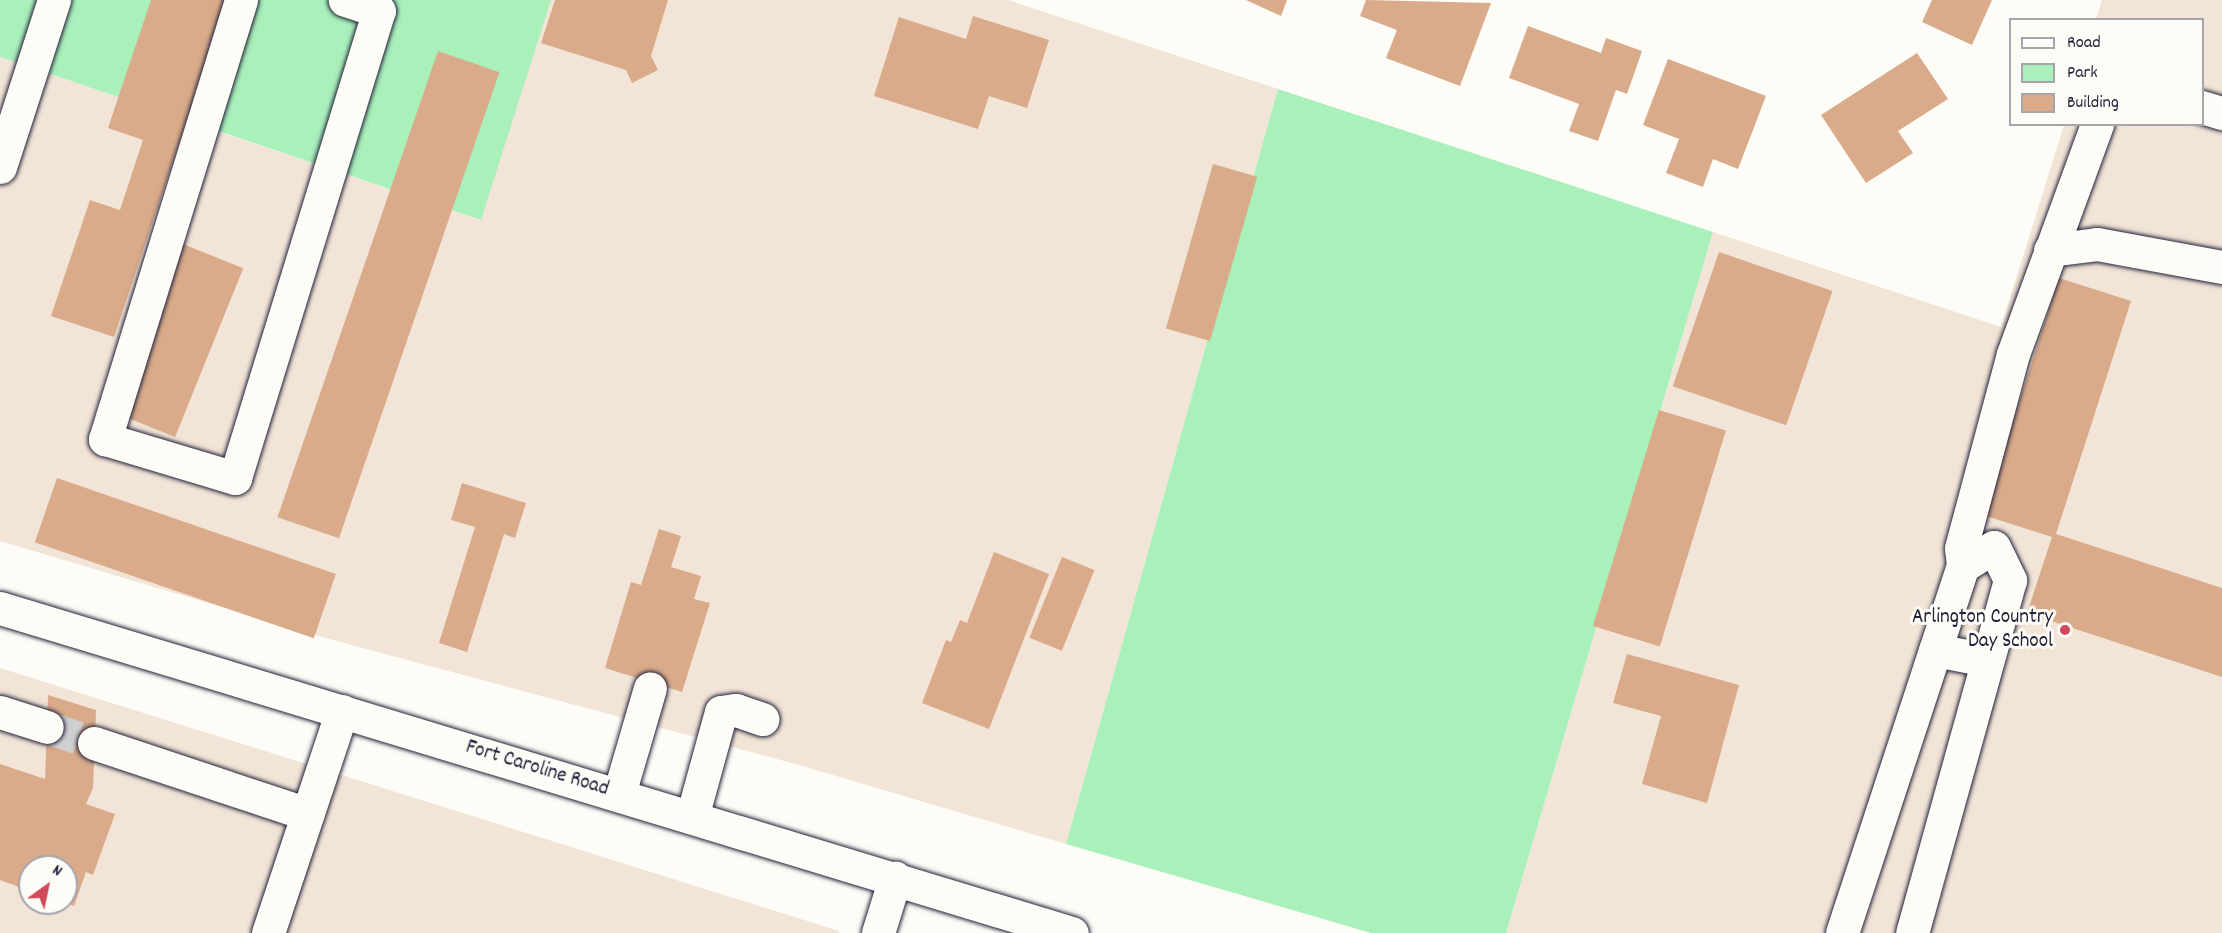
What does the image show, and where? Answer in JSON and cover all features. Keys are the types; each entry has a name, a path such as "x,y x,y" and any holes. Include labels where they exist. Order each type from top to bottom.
{"street":[{"path":"0,167 54,0"},
{"path":"241,0 105,439 235,478 379,11 345,0"},
{"path":"2204,108 2222,113"},
{"path":"1842,933 1963,566 1961,548 2013,354 2096,126"},
{"path":"2050,250 2097,244 2222,267"},
{"path":"1912,933 2010,580 1994,547 1963,566"},
{"name":"Fort Caroline Road","path":"0,608 1072,933"},
{"path":"1935,650 1987,660"},
{"path":"619,794 650,688"},
{"path":"692,817 721,712 736,710 762,719"},
{"path":"268,933 342,711"},
{"path":"0,712 47,727"},
{"path":"94,743 308,814"},
{"path":"878,933 895,878"}],"shaded area":[{"path":"551,0 1008,0 1278,89 1066,844 799,765 322,637 0,541 0,57 480,220"},
{"path":"2102,0 2222,0 2222,933 1506,933 1713,232 2001,327 2064,126 2204,126 2204,18 2096,18"},
{"path":"0,668 839,931 839,933 0,933"}],"green space":[{"path":"0,0 551,0 481,220 0,57"},
{"path":"1278,89 1713,232 1506,933 1371,933 1066,844"}],"building":[{"path":"151,0 227,0 114,337 51,316 90,200 120,210 143,140 108,128"},
{"path":"555,0 668,0 651,56 658,70 632,83 626,70 541,43"},
{"path":"1246,0 1287,0 1281,16"},
{"path":"1366,0 1491,3 1460,86 1386,58 1397,30 1360,16"},
{"path":"1932,0 1992,0 1972,45 1922,22"},
{"path":"973,16 1049,40 1027,108 989,96 978,129 874,96 899,17 966,39"},
{"path":"1528,26 1601,53 1606,38 1642,51 1627,94 1616,90 1598,141 1569,131 1579,104 1509,78"},
{"path":"438,51 499,72 339,538 277,517"},
{"path":"1917,53 1948,99 1898,131 1913,153 1866,183 1821,115"},
{"path":"1668,59 1766,96 1738,169 1713,159 1703,187 1666,173 1679,139 1643,125"},
{"path":"1213,164 1257,177 1210,341 1166,328"},
{"path":"183,244 243,268 175,437 115,413"},
{"path":"1719,252 1832,291 1786,425 1673,386"},
{"path":"2059,278 2131,301 2056,534 2222,588 2222,677 2027,613 2052,537 1983,515"},
{"path":"1659,410 1726,430 1660,647 1593,626"},
{"path":"57,478 336,574 314,638 35,542"},
{"path":"462,483 526,503 515,538 504,534 467,652 439,643 475,527 451,520"},
{"path":"659,529 681,536 671,567 701,576 694,599 710,603 682,692 605,668 631,582 641,585"},
{"path":"994,552 1049,574 989,729 922,703 946,640 951,642 960,620 967,623"},
{"path":"1062,557 1094,570 1062,651 1029,638"},
{"path":"1627,654 1739,685 1707,803 1642,784 1661,716 1613,703"},
{"path":"48,695 96,710 93,788 86,804 115,814 93,875 86,872 78,895 78,855 18,855 18,887 0,880 0,764 45,779"}],"tunnel":[{"path":"47,727 94,743"}],"place":[{"name":"Arlington Country Day School","path":"2065,630"}]}
